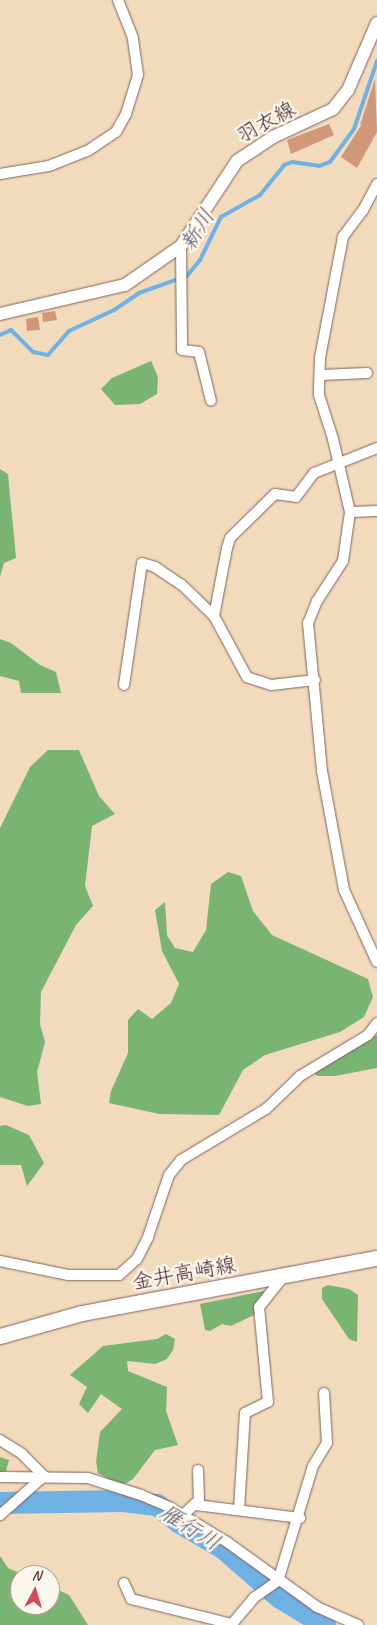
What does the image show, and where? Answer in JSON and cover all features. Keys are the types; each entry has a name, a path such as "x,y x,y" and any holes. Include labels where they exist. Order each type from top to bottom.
{"main road":[{"name":"金井高崎線","path":"0,1336 82,1313 377,1258"}],"street":[{"path":"0,174 49,166 89,150 116,132 126,114 138,75 133,38 118,0"},
{"name":"羽衣線","path":"0,314 125,285 181,246 237,161 273,137 334,109 348,90 377,23"},
{"path":"376,957 344,890 322,771 315,680 308,622 317,601 343,561 350,512 319,395 320,375 343,236 363,210 377,184"},
{"path":"181,246 182,350 199,352 211,401"},
{"path":"320,375 367,373"},
{"path":"214,616 230,538 275,494 296,497 314,473 338,461 377,448"},
{"path":"350,512 377,511"},
{"path":"124,685 142,563 155,567 182,585 214,616 247,676 271,685 315,680"},
{"path":"0,1261 68,1275 119,1275 137,1259 148,1237 169,1175 181,1160 266,1110 300,1076 368,1035 377,1023"},
{"path":"238,1510 245,1413 268,1402 259,1307 284,1276"},
{"path":"124,1583 131,1599 232,1624 255,1597 278,1581 300,1518 313,1466 327,1443 324,1394"},
{"path":"0,1440 22,1454 44,1476"},
{"path":"183,1516 196,1505 201,1493 198,1470"},
{"path":"0,1514 15,1499 44,1476"},
{"path":"0,1477 88,1478 141,1495 183,1516 227,1542 316,1607 358,1625"},
{"path":"196,1505 300,1518"}],"green space":[{"path":"151,361 158,377 157,394 140,404 115,405 101,389 112,378"},
{"path":"0,469 8,474 16,558 4,563 0,577"},
{"path":"0,639 11,643 40,665 56,672 61,693 21,693 19,681 0,676"},
{"path":"48,750 79,750 99,796 115,814 92,826 85,886 93,906 76,925 41,992 40,1024 45,1042 37,1072 41,1104 28,1106 0,1097 0,828 30,767"},
{"path":"228,872 241,876 253,911 272,935 368,979 373,997 364,1017 340,1032 265,1055 243,1070 219,1115 159,1114 109,1103 111,1091 128,1053 128,1020 138,1009 152,1019 171,1003 179,984 162,951 155,910 165,902 167,935 175,948 193,952 206,930 211,884"},
{"path":"377,1035 377,1068 335,1076 317,1076 313,1071"},
{"path":"6,1125 29,1135 44,1163 27,1186 21,1165 0,1165 0,1126"},
{"path":"328,1285 349,1289 358,1295 357,1342 349,1339 322,1299 322,1288"},
{"path":"273,1289 254,1315 231,1326 222,1324 210,1331 205,1330 200,1304"},
{"path":"166,1334 175,1339 173,1350 167,1359 155,1364 127,1361 128,1371 167,1387 166,1411 178,1445 155,1450 133,1479 123,1485 98,1473 96,1462 100,1432 122,1409 101,1394 88,1413 79,1404 87,1387 70,1375 103,1346 157,1339"},
{"path":"0,1457 9,1460 6,1471 0,1472"},
{"path":"0,1556 10,1569 10,1615 60,1615 60,1591 69,1595 88,1625 0,1625"}],"building":[{"path":"375,79 377,132 357,168 341,157 362,124 360,125"},
{"path":"329,124 334,135 291,154 287,140"},
{"path":"55,311 57,320 43,322 42,313"},
{"path":"38,317 40,330 27,331 26,319"}],"waterway":[{"name":"新川","path":"0,335 11,330 33,352 48,355 69,331 114,310 139,293 187,276 200,260 221,217 260,195 284,165 292,162 319,166 330,162 354,129 377,61"},
{"name":"雁行川","path":"0,1503 123,1501 157,1505 180,1523 223,1548 279,1597 325,1625"}]}
